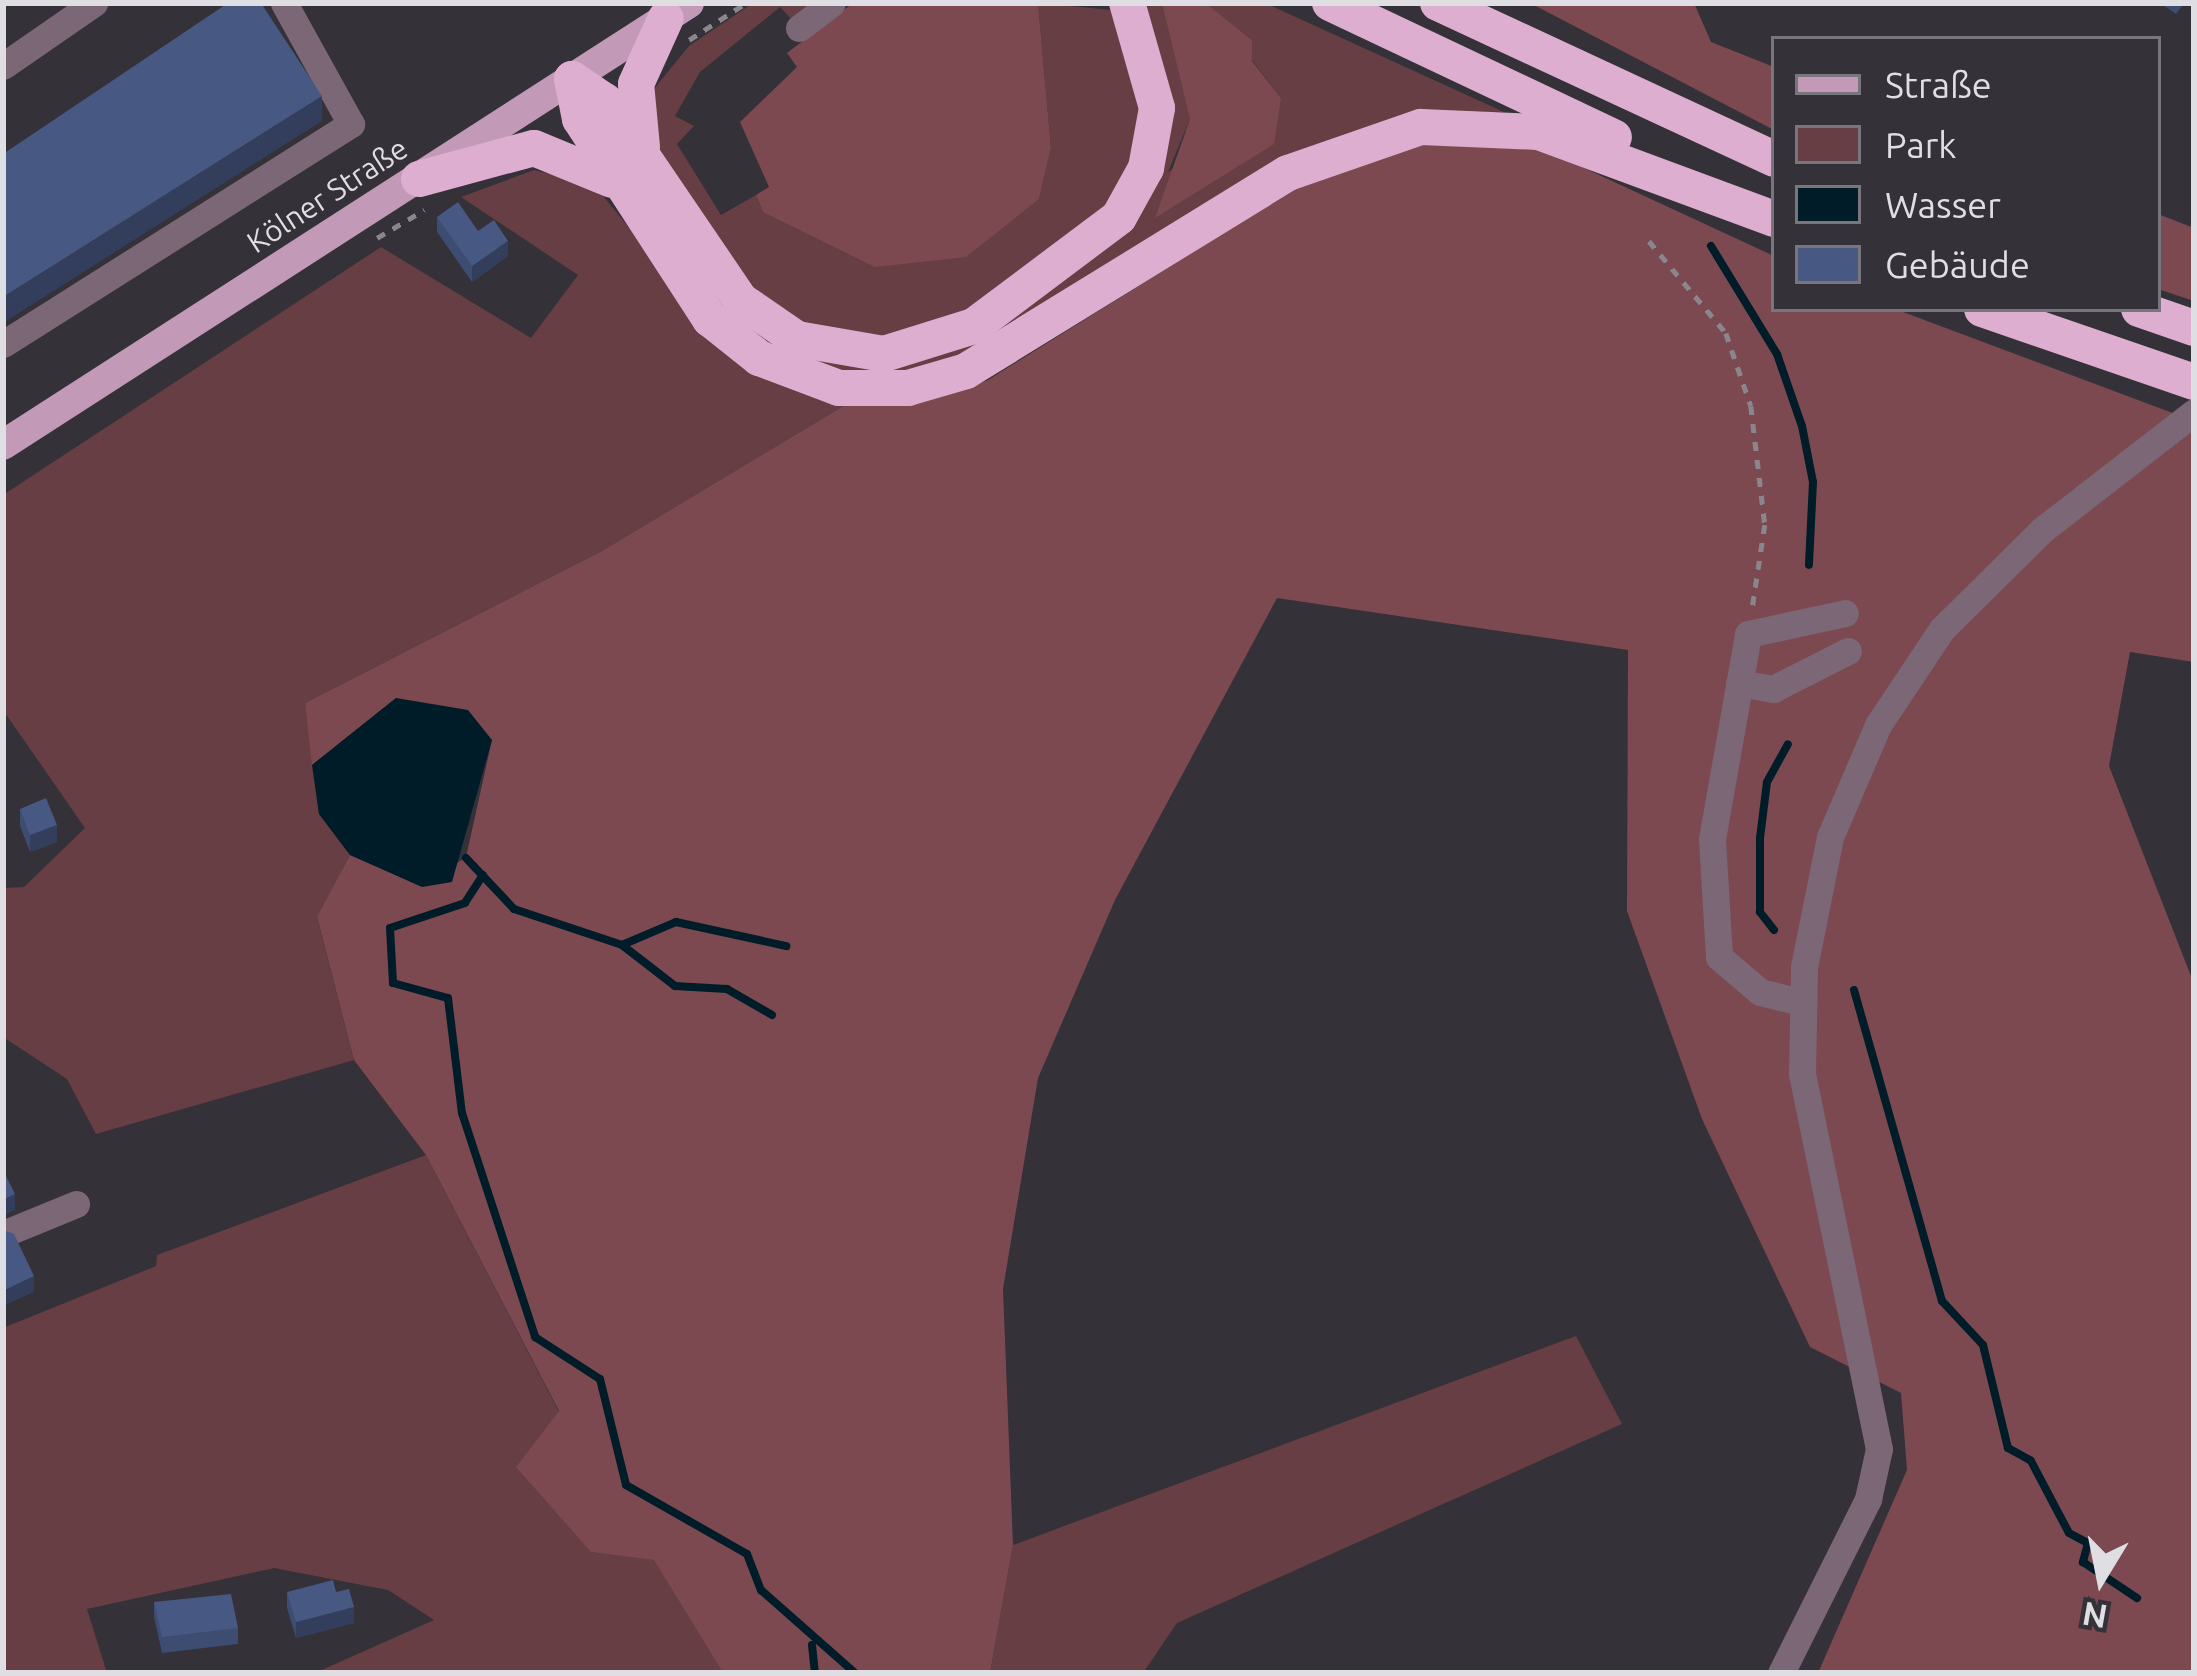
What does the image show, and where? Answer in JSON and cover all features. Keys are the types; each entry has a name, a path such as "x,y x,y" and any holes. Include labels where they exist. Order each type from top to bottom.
{"highway":[{"path":"572,80 580,119 767,322 854,354 947,338 1059,272 1133,195 1157,108 1127,3"},
{"path":"1330,3 1771,216"},
{"path":"1438,3 1771,159"},
{"path":"678,10 636,84 632,174 734,342 810,382 871,391 992,359 1288,173 1421,127 1539,132 1771,216"},
{"path":"429,190 534,148 632,174"},
{"path":"1991,312 2194,382"},
{"path":"2148,312 2194,328"}],"main road":[{"name":"Kölner Straße","path":"3,445 429,190 572,80 678,10"}],"street":[{"path":"3,66 94,3"},
{"path":"3,344 351,124 284,3"},
{"path":"800,28 832,3"},
{"path":"1781,1673 1868,1499 1879,1449 1808,1125 1802,1002 1830,837 1878,725 1976,590 2093,489 2194,412"},
{"path":"1802,1002 1729,970 1714,936 1712,839 1748,634 1824,609 1845,613"},
{"path":"1739,683 1773,689 1848,651"},
{"path":"3,1234 76,1204"}],"path":[{"path":"676,54 746,3"},
{"path":"372,242 429,190"},
{"path":"1649,241 1726,333 1751,406 1765,525 1748,634"}],"green space":[{"path":"753,3 814,3 793,21 780,7 700,72 675,116 694,126 677,144 721,215 756,195 763,212 1002,226 1039,199 1051,148 1038,3 1112,10 1141,111 1127,176 1090,228 950,321 872,341 791,320 736,276 650,138 649,95 689,46"},
{"path":"1138,3 1162,3 1183,76 1190,119 1168,172 1281,98 1252,60 1252,40 1205,3 1265,3 1504,112 1390,121 1322,144 950,365 861,378 757,342 715,291 903,360 1147,191"},
{"path":"534,170 594,185 743,366 845,405 600,552 305,703 319,814 350,855 317,918 354,1060 96,1134 67,1079 3,1037 3,888 24,887 85,828 3,710 3,495 381,247 531,338 578,275 461,197"},
{"path":"426,1155 559,1412 591,1552 654,1559 723,1673 315,1673 434,1620 388,1590 274,1568 87,1609 107,1673 3,1673 3,1328 156,1266 157,1255"},
{"path":"1576,1336 1622,1424 1177,1623 1143,1673 990,1673 1013,1545"}],"shaded area":[{"path":"853,3 1038,3 1051,148 1039,199 966,257 875,267 763,212 756,195 769,187 740,122 797,67 787,53"},
{"path":"1162,3 1208,5 1252,40 1252,61 1281,98 1274,144 1155,218 1190,119"},
{"path":"1530,3 1694,3 1711,42 1771,66 1771,128"},
{"path":"1410,144 1543,149 1771,255 1771,312 1903,312 2194,421 2194,662 2130,652 2109,766 2194,984 2194,1673 1818,1673 1907,1470 1901,1393 1810,1347 1702,1119 1627,911 1628,650 1277,598 1115,900 1038,1078 1003,1289 1013,1545 990,1673 723,1673 654,1560 591,1552 516,1467 559,1411 426,1155 354,1060 317,917 350,855 422,886 466,857 492,740 396,698 312,765 305,703 600,552 845,405 920,403 988,380 1320,173"},
{"path":"2161,215 2194,228 2194,301 2161,290"}],"water":[{"path":"396,698 468,710 492,740 452,882 422,887 350,855 319,814 312,765"}],"building":[{"path":"228,3 261,3 322,96 3,297 3,154"},
{"path":"458,202 478,231 494,220 508,241 472,266 437,217"},
{"path":"46,798 57,825 30,835 20,809"},
{"path":"3,1170 15,1194 3,1200"},
{"path":"3,1230 14,1234 34,1276 3,1291"},
{"path":"333,1580 336,1592 349,1589 354,1607 296,1622 287,1592"},
{"path":"231,1594 238,1628 162,1637 154,1602"}],"waterway":[{"path":"1711,246 1777,354 1802,426 1813,482 1809,565"},
{"path":"1774,930 1760,912 1760,838 1767,782 1788,744"},
{"path":"466,858 514,909 622,945 675,986 727,989 772,1015"},
{"path":"483,875 465,903 390,928 393,983 448,998 462,1113 535,1337 600,1379 626,1485 747,1554 761,1590 855,1673"},
{"path":"622,945 676,922 786,946"},
{"path":"1854,990 1942,1301 1983,1345 2008,1448 2031,1461 2069,1533 2088,1543 2083,1562 2137,1598"},
{"path":"812,1645 815,1673"}]}
